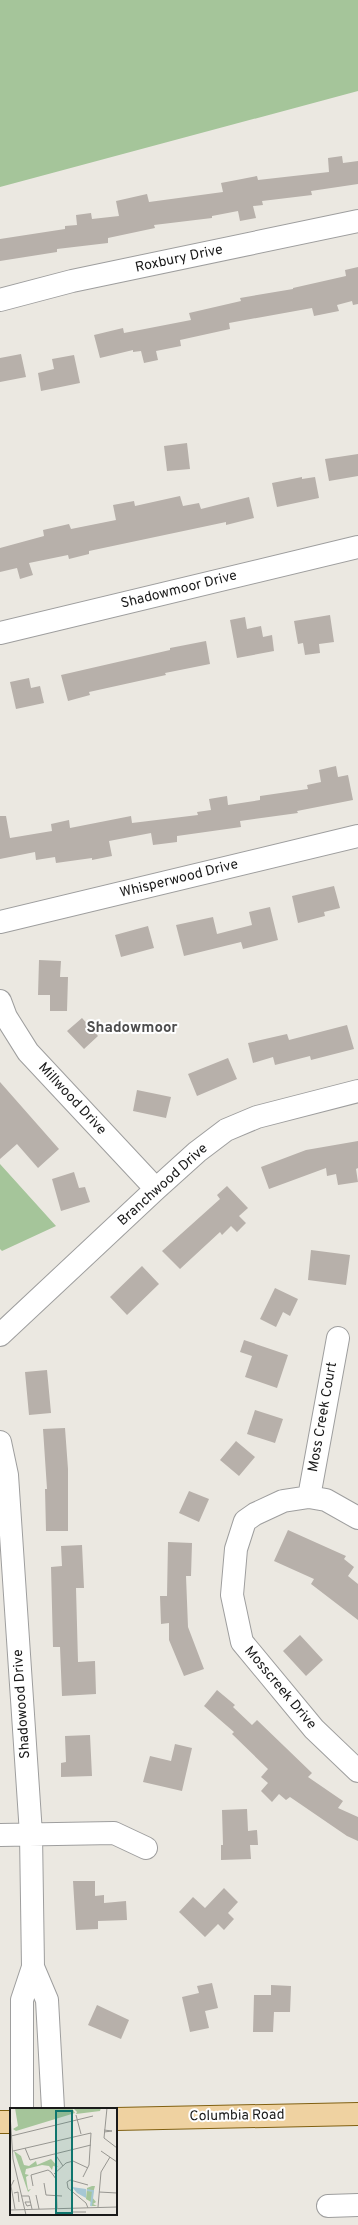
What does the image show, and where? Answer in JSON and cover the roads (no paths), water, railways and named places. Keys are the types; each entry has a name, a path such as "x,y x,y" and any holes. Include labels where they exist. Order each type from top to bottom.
{"main road":[{"name":"Columbia Road","path":"117,2119 358,2114"}],"street":[{"name":"Roxbury Drive","path":"0,300 72,281 358,221"},
{"name":"Shadowmoor Drive","path":"0,633 358,546"},
{"name":"Whisperwood Drive","path":"0,922 358,836"},
{"name":"Millwood Drive","path":"0,1001 6,1018 28,1052 156,1189"},
{"name":"Branchwood Drive","path":"0,1335 156,1189 197,1152 226,1130 257,1117 358,1091"},
{"name":"Moss Creek Court","path":"309,1497 338,1338"},
{"name":"Shadowood Drive","path":"0,1442 8,1475 31,1834 33,1967 22,2000 22,2108"},
{"name":"Mosscreek Drive","path":"358,1518 326,1500 309,1497 283,1501 268,1506 245,1521 236,1549 232,1596 242,1642 314,1729 358,1771"},
{"path":"0,1834 114,1833 146,1848"},
{"name":"Shadowood Drive","path":"33,1967 47,2000 53,2108"},
{"path":"328,2206 358,2205"}],"district":[{"name":"Shadowmoor","path":"132,1028"}]}
